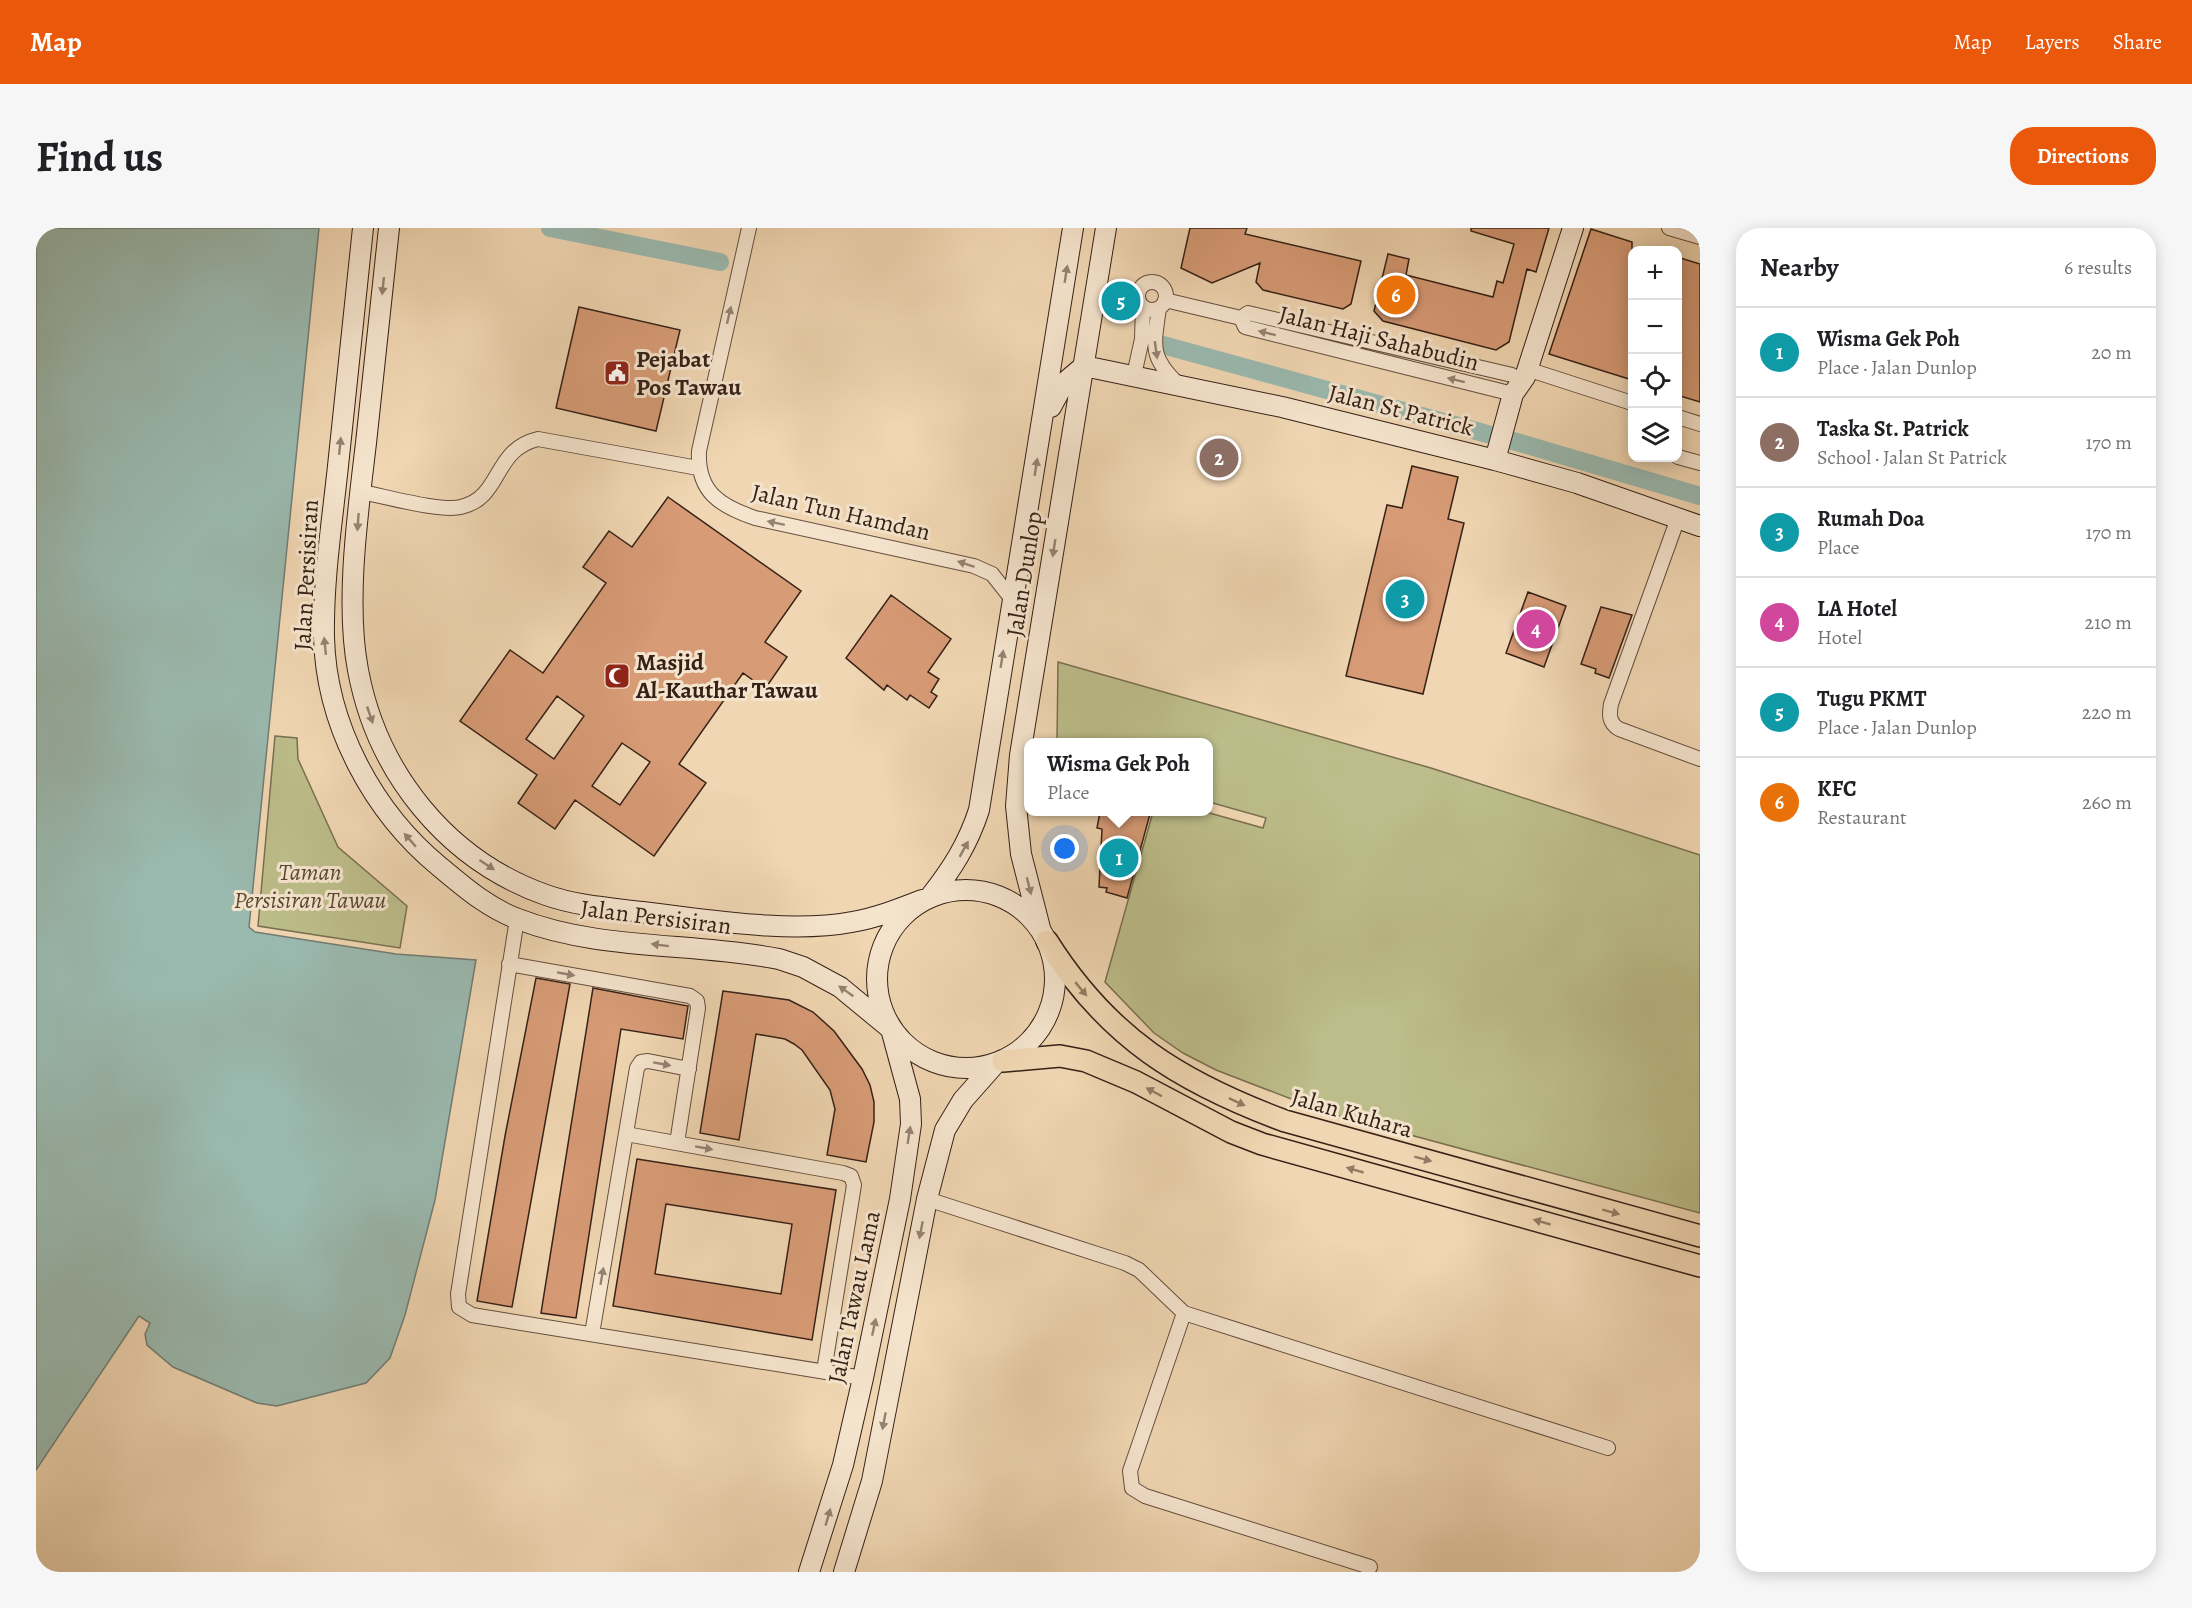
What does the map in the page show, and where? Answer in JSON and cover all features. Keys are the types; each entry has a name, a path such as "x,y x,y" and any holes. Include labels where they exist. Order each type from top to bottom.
{"main road":[{"name":"Jalan Kuhara","path":"1043,935 1081,990 1108,1020 1133,1042 1186,1078 1241,1105 1285,1121 1700,1236"},
{"path":"998,1063 1060,1056 1086,1061 1136,1082 1231,1132 1262,1144 1700,1266"},
{"path":"1660,1225 1700,1248"}],"street":[{"name":"Jalan Persisiran","path":"363,228 327,567 324,638 336,708 366,780 382,808 410,840 466,889 517,919 596,937 779,959 813,972 840,987 891,1029"},
{"name":"Jalan Persisiran","path":"389,228 361,492 355,570 354,630 357,669 378,740 413,799 434,824 482,862 528,888 550,896 613,909 796,926 849,923 879,916 926,899"},
{"path":"361,492 443,507 460,507 483,495 514,449 538,439 698,468 699,451 749,228"},
{"name":"Jalan Dunlop","path":"926,899 954,866 970,839 979,810 1011,598 1040,438 1073,228"},
{"name":"Jalan Dunlop","path":"1043,935 1021,854 1016,806 1020,755 1106,228"},
{"path":"1495,460 1558,228"},
{"path":"1517,379 1573,228"},
{"path":"1669,228 1700,237"},
{"path":"1134,375 1142,339 1143,307 1138,296 1141,287 1155,282 1162,287 1155,355 1166,373 1178,384"},
{"path":"1143,307 1151,310 1162,304"},
{"name":"Jalan Haji Sahabudin","path":"1162,304 1241,318 1248,313 1492,370 1517,379"},
{"name":"Jalan Haji Sahabudin","path":"1241,318 1245,327 1487,388 1517,379"},
{"path":"1040,438 1064,383 1084,366"},
{"name":"Jalan St Patrick","path":"1084,366 1178,384 1495,460 1577,483 1700,526"},
{"path":"1487,388 1492,370"},
{"path":"1517,379 1628,402"},
{"path":"1682,419 1700,424"},
{"path":"1682,458 1700,463"},
{"name":"Jalan Tun Hamdan","path":"698,468 706,486 717,501 733,511 755,518 952,559 992,574 1011,598"},
{"path":"1678,518 1611,704 1610,716 1619,729 1700,759"},
{"path":"844,1572 872,1481 927,1199 945,1130 963,1100 998,1063 1026,1046 1044,1023 1054,997 1055,968 1043,935 1023,910 1002,897 979,890 954,890 926,899 899,919 884,944 876,972 879,1002 891,1029 910,1050 936,1065 965,1069 998,1063"},
{"path":"517,919 457,1301 465,1312 472,1315 863,1377"},
{"path":"509,964 694,998 698,1008 677,1143"},
{"name":"Jalan Tawau Lama","path":"809,1572 843,1465 900,1199 911,1124 910,1099 891,1029"},
{"path":"592,1334 637,1068 641,1062 648,1061 689,1068"},
{"path":"626,1134 851,1176 854,1185 824,1371"},
{"path":"927,1199 1125,1263 1139,1270 1184,1313 1608,1448"},
{"path":"1184,1313 1131,1471 1132,1488 1144,1496 1370,1567"}],"green space":[{"path":"1058,662 1431,768 1700,855 1700,1213 1325,1112 1216,1070 1183,1053 1154,1033 1105,982 1152,816 1213,816 1213,814 1263,828 1266,818 1213,803 1213,738 1057,738"},
{"name":"Taman Persisiran Tawau","path":"275,736 297,738 298,759 338,847 407,906 400,948 258,926"}],"water":[{"path":"36,228 319,228 249,927 255,932 396,954 476,960 435,1200 405,1315 390,1358 366,1383 277,1406 257,1403 173,1367 147,1345 145,1334 150,1323 139,1316 36,1470"}],"building":[{"path":"1190,228 1247,228 1245,234 1361,261 1351,304 1343,309 1263,290 1256,282 1260,263 1212,283 1181,268"},
{"path":"1471,228 1549,228 1536,272 1527,269 1509,342 1496,350 1383,321 1374,311 1388,254 1409,259 1406,275 1493,297 1497,281 1503,283 1514,244 1471,231"},
{"path":"1591,229 1632,242 1632,246 1628,246 1628,379 1549,354"},
{"path":"1682,259 1700,264 1700,402 1682,397"},
{"name":"Pejabat Pos Tawau","path":"579,307 680,330 656,431 556,408"},
{"path":"1412,466 1458,477 1448,519 1464,523 1423,694 1346,676 1387,505 1402,508"},
{"name":"Masjid Al-Kauthar Tawau","path":"668,497 801,591 765,642 787,657 765,689 743,673 679,764 706,783 654,856 575,800 555,829 518,803 537,775 460,721 510,650 543,673 606,583 583,567 609,531 632,547","holes":["557,696 584,716 554,759 526,739","622,743 650,762 620,805 592,786"]},
{"path":"1528,592 1566,606 1544,667 1506,653"},
{"path":"891,595 951,639 928,672 939,679 931,692 937,696 929,708 910,695 907,700 887,685 884,690 846,658"},
{"path":"1601,607 1632,615 1609,678 1595,673 1596,669 1581,664"},
{"path":"1099,816 1149,816 1127,898 1106,892 1107,888 1099,887 1102,829 1097,828"},
{"path":"536,978 570,984 512,1307 477,1301 505,1136"},
{"path":"593,988 688,1006 683,1039 621,1029 576,1318 541,1313"},
{"path":"723,991 789,1000 813,1012 834,1031 862,1069 870,1085 874,1102 874,1122 866,1162 827,1155 835,1109 830,1090 802,1050 785,1039 756,1034 739,1140 700,1133"},
{"path":"637,1159 836,1190 812,1340 613,1306","holes":["666,1204 792,1224 781,1294 655,1274"]}],"waterway":[{"path":"550,228 720,262"},
{"path":"1163,345 1520,443 1700,496"}],"place":[{"name":"KFC","path":"1396,295"},
{"name":"Tugu PKMT","path":"1121,301"},
{"name":"Pejabat Pos Tawau","path":"617,373"},
{"name":"Taska St. Patrick","path":"1219,458"},
{"name":"Rumah Doa","path":"1405,599"},
{"name":"LA Hotel","path":"1536,629"},
{"name":"Masjid Al-Kauthar Tawau","path":"617,676"},
{"name":"Wisma Gek Poh","path":"1119,858"}]}
